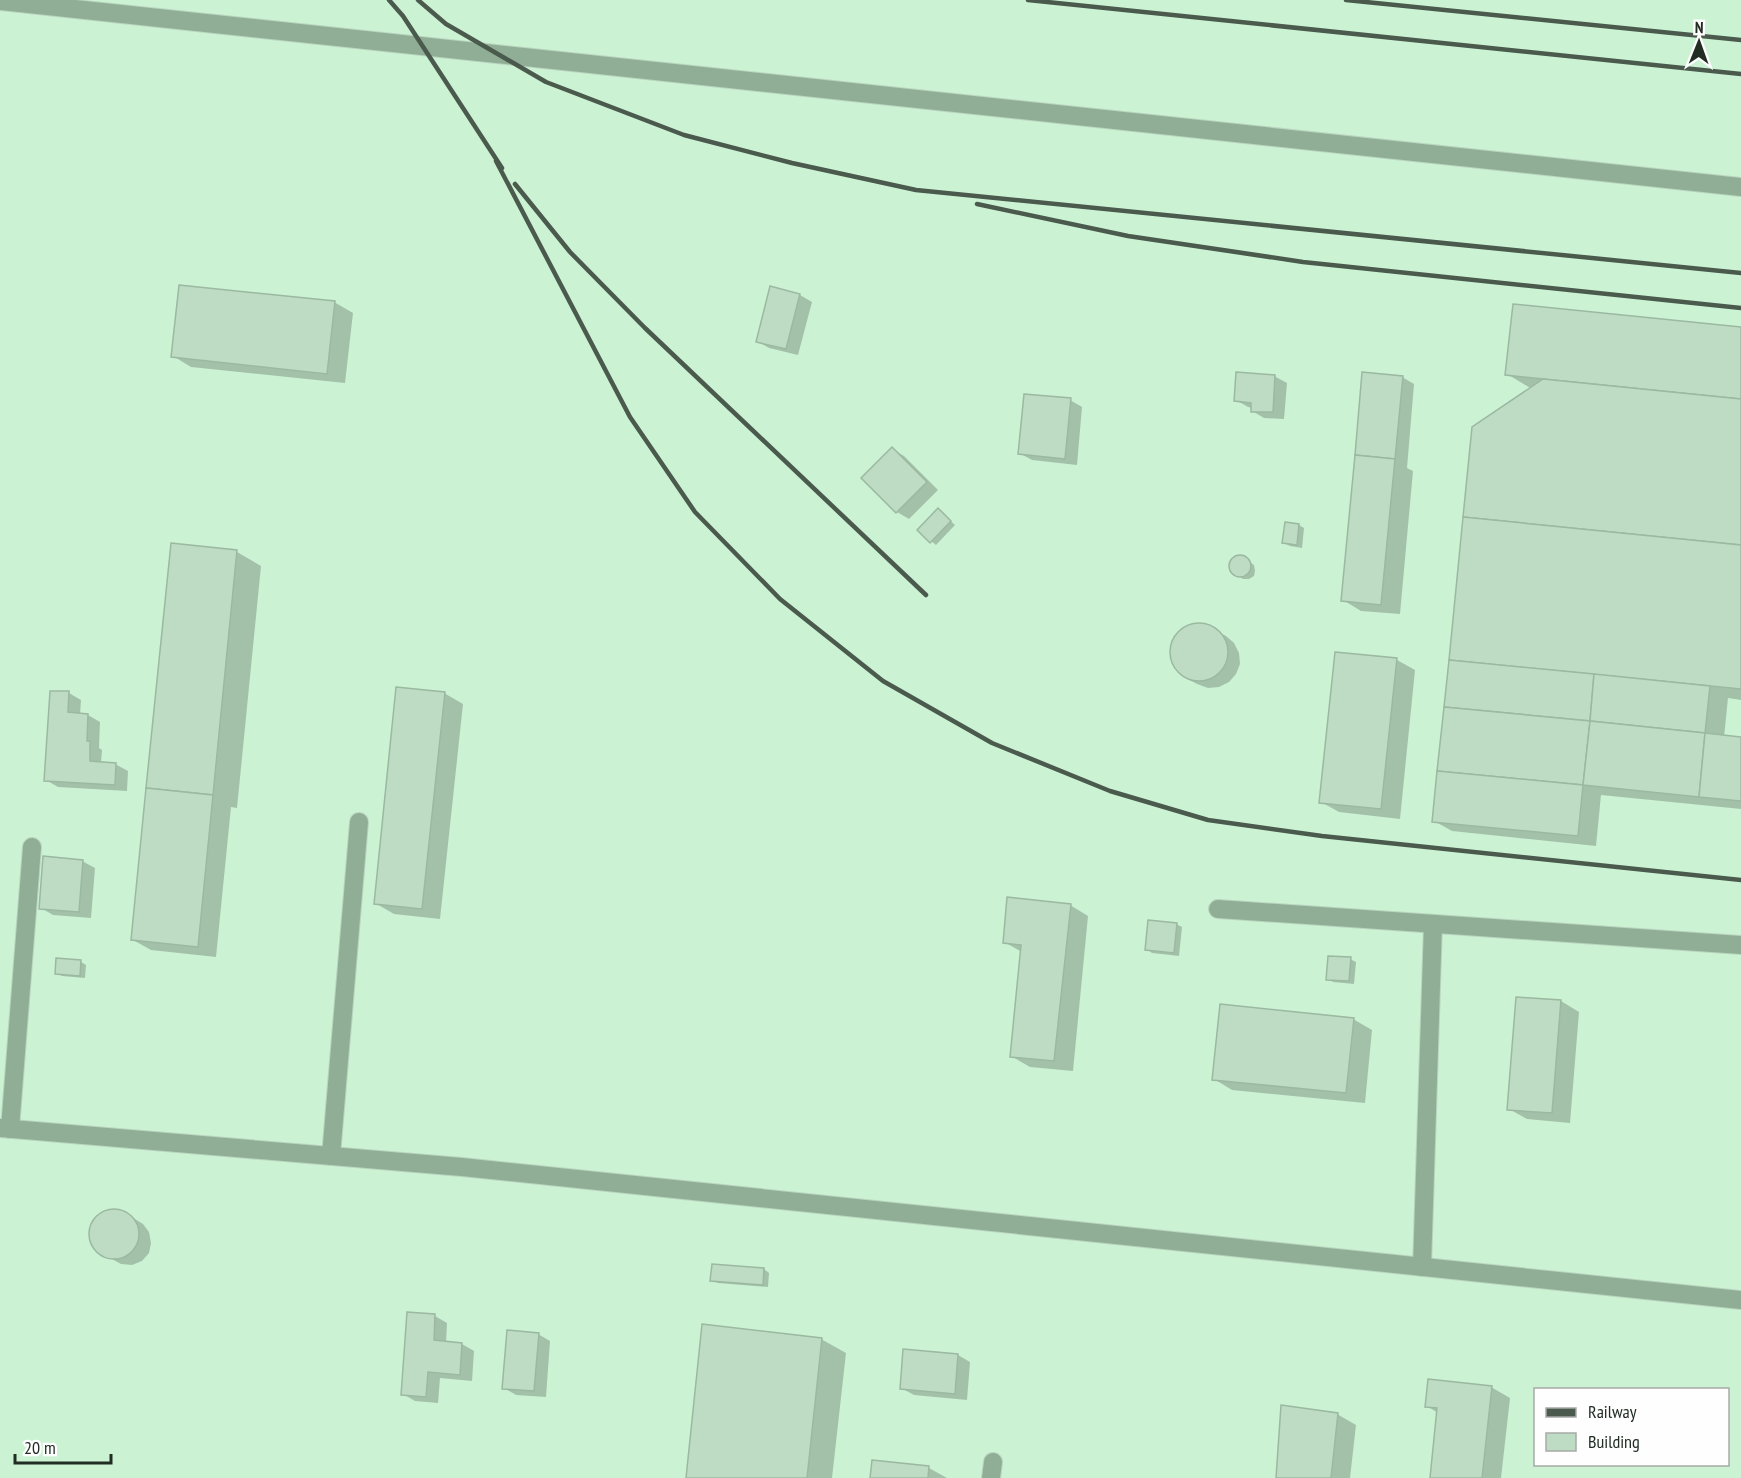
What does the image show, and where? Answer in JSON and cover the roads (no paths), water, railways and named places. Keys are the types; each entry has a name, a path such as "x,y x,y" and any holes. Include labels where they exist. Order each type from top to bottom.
{"lane":[{"path":"0,1 1741,187"},
{"path":"331,1156 359,822"},
{"path":"32,847 5,1128 485,1169 1741,1300"},
{"path":"1218,909 1741,945"},
{"path":"1422,1267 1433,924"}],"railway":[{"path":"389,0 403,16 502,168"},
{"path":"418,0 446,24 546,82 684,135 792,163 916,190 1741,273"},
{"path":"1028,0 1741,74"},
{"path":"1346,0 1741,40"},
{"path":"496,161 630,417 695,512 780,599 883,681 992,743 1110,791 1208,820 1322,836 1741,880"},
{"path":"515,184 570,252 645,328 926,595"},
{"path":"977,204 1128,236 1303,262 1741,308"}]}
